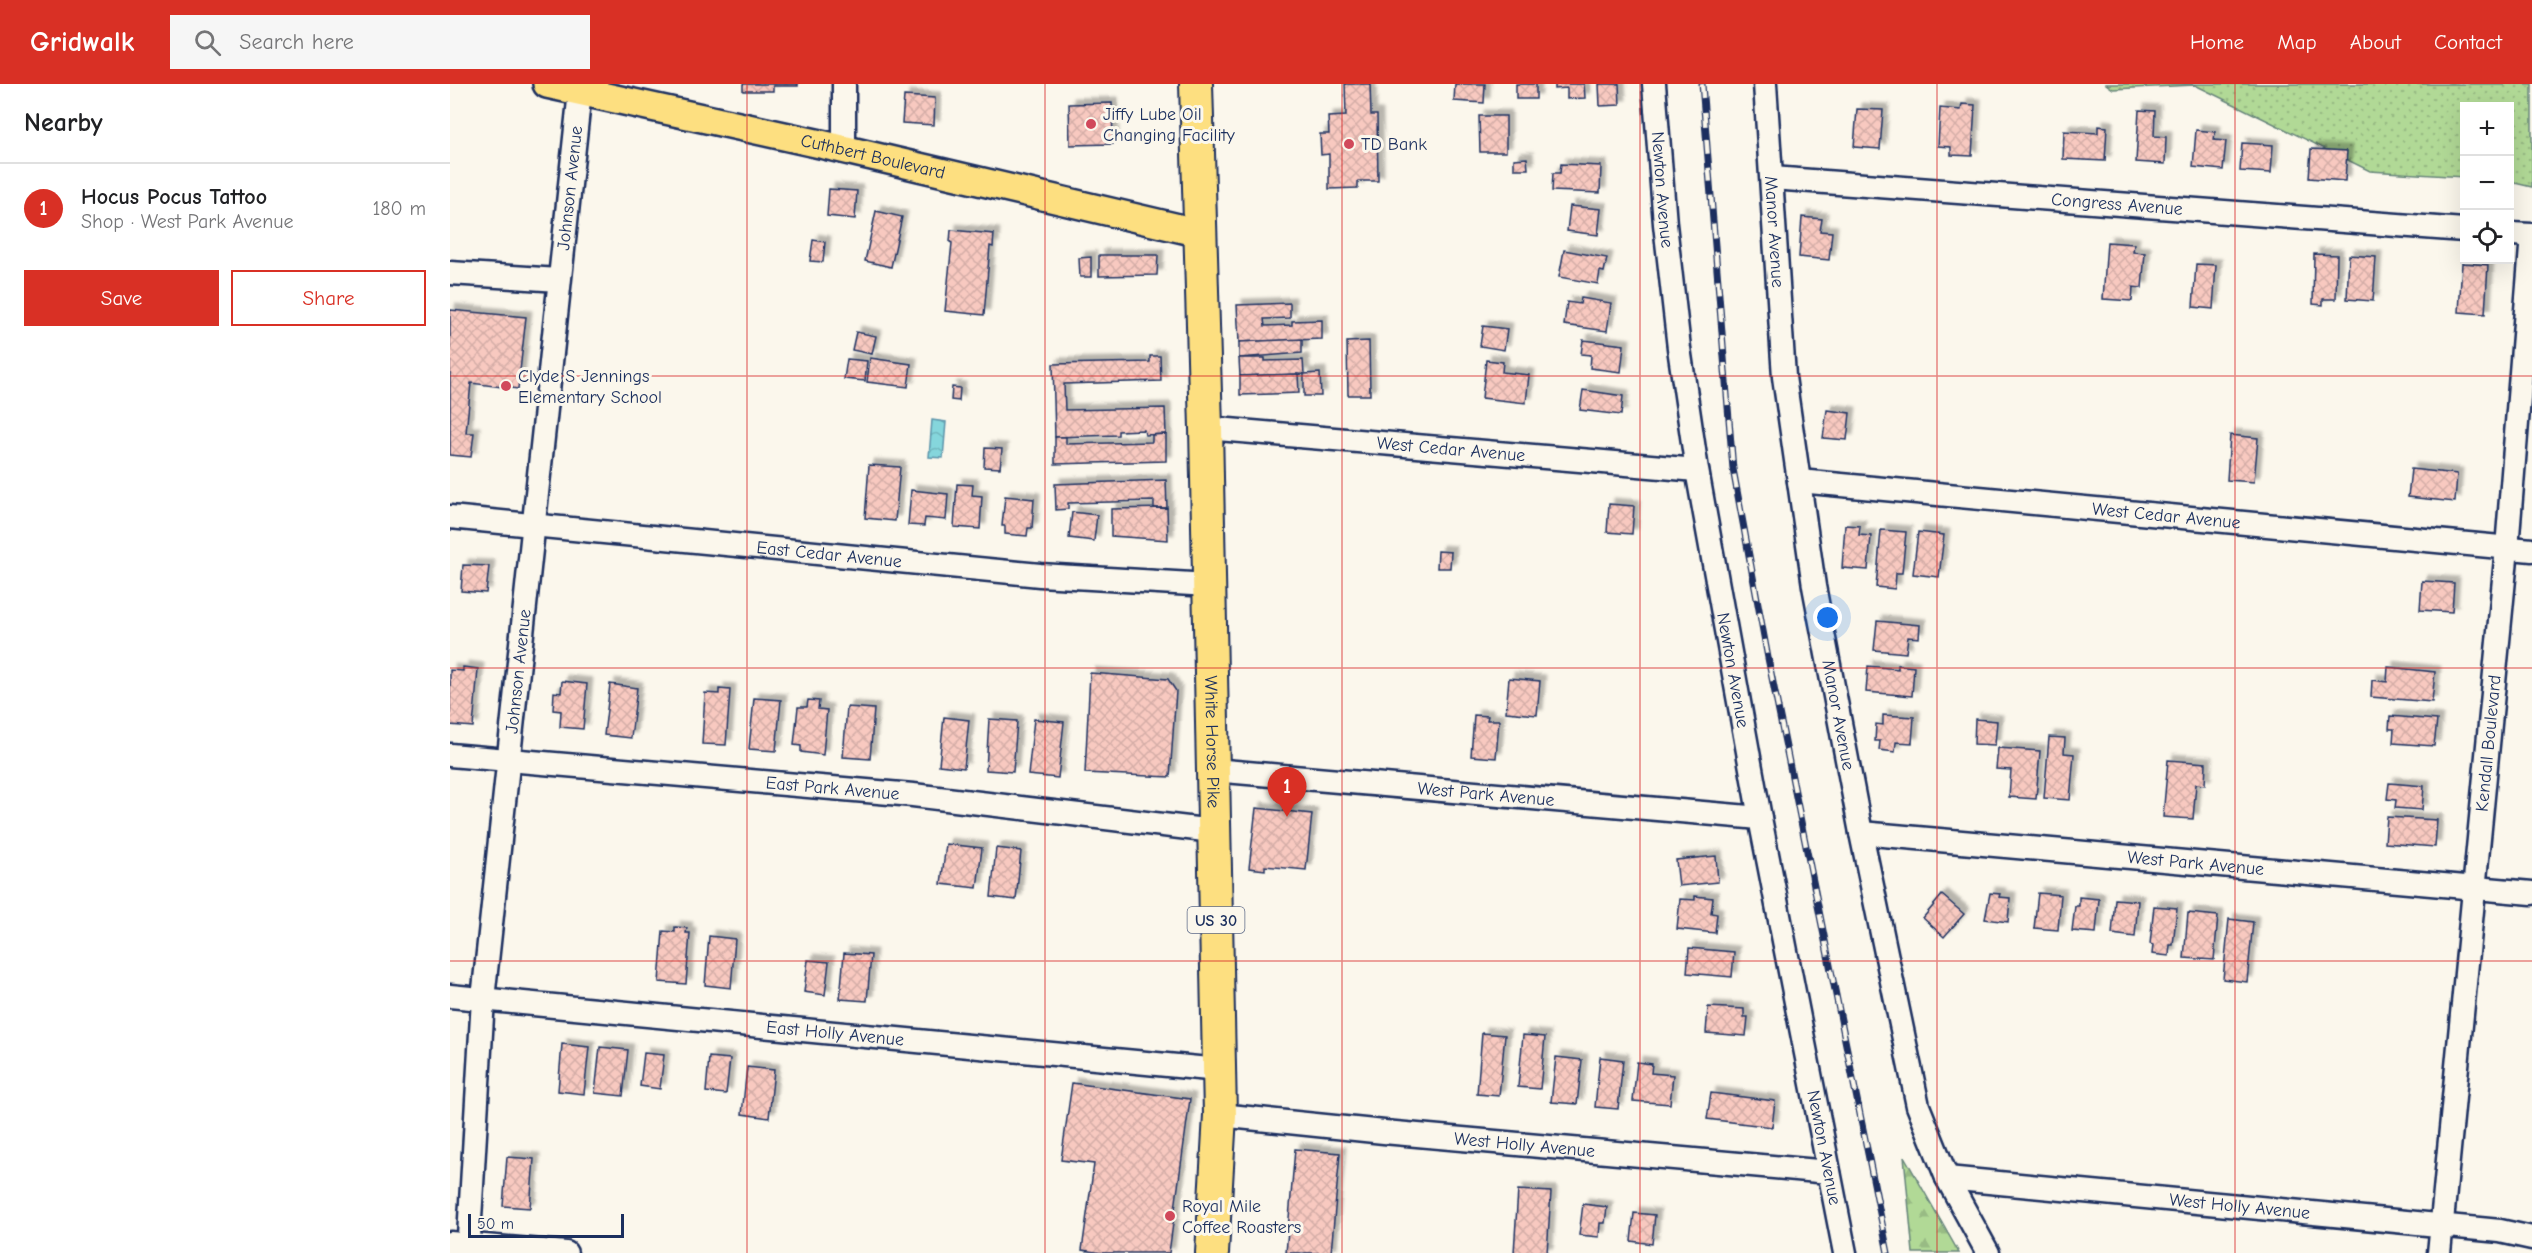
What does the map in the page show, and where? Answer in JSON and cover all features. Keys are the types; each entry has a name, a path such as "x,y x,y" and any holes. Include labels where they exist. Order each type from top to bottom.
{"highway":[{"name":"US 30","path":"1196,84 1200,233"},
{"name":"White Horse Pike","path":"1200,233 1220,1115 1212,1253"}],"main road":[{"name":"Cuthbert Boulevard","path":"547,84 844,149 1200,233"}],"street":[{"path":"844,84 844,149"},
{"name":"Newton Avenue","path":"1654,84 1666,236 1697,470 1760,818 1845,1253"},
{"name":"Manor Avenue","path":"1766,84 1784,376 1814,586 1861,832 1918,1106 1947,1178 1988,1253"},
{"name":"Johnson Avenue","path":"462,1247 483,999 580,91"},
{"name":"Congress Avenue","path":"1772,178 2460,230"},
{"path":"2514,234 2532,236"},
{"name":"Kendall Boulevard","path":"2439,1253 2507,548 2532,236"},
{"path":"450,273 559,280"},
{"name":"West Cedar Avenue","path":"1206,428 1697,470"},
{"name":"West Cedar Avenue","path":"1799,481 2532,550"},
{"name":"East Cedar Avenue","path":"450,518 1040,574 1209,585"},
{"name":"East Park Avenue","path":"450,755 913,795 1213,831"},
{"name":"West Park Avenue","path":"1212,770 1760,818"},
{"name":"West Park Avenue","path":"1861,832 2532,893"},
{"name":"East Holly Avenue","path":"450,996 1219,1070"},
{"name":"West Holly Avenue","path":"1220,1115 1829,1172"},
{"name":"West Holly Avenue","path":"1947,1178 2500,1231 2532,1238"},
{"path":"462,1247 566,1253"}],"green space":[{"path":"2106,84 2532,84 2532,187 2514,183 2514,102 2460,102 2460,177 2370,171 2195,85 2113,89"},
{"path":"1904,1156 1959,1253 1913,1253"}],"water":[{"path":"932,420 946,422 943,458 929,457"}],"building":[{"path":"743,84 798,84 798,86 773,86 773,91 743,91"},
{"name":"TD Bank","path":"1345,84 1370,84 1371,115 1377,115 1378,181 1358,181 1358,188 1329,189 1329,154 1321,155 1320,134 1329,134 1328,117 1346,116"},
{"path":"1455,84 1485,84 1484,103 1454,101"},
{"path":"1516,84 1536,84 1536,99 1516,99"},
{"path":"1555,84 1584,84 1585,98 1567,99 1567,88 1555,89"},
{"path":"1599,84 1619,84 1620,105 1600,106"},
{"path":"904,96 935,98 934,125 902,123"},
{"name":"Jiffy Lube Oil Changing Facility","path":"1112,103 1113,144 1070,145 1069,104"},
{"path":"1962,104 1975,105 1972,156 1951,155 1951,147 1938,146 1940,108 1961,110"},
{"path":"1857,109 1883,110 1880,149 1854,147"},
{"path":"2139,110 2155,111 2154,136 2166,137 2165,164 2136,162"},
{"path":"1479,116 1506,116 1506,152 1480,152"},
{"path":"2098,126 2107,127 2105,161 2063,159 2064,131 2098,133"},
{"path":"2196,130 2215,132 2214,140 2226,141 2223,170 2193,167"},
{"path":"2242,143 2273,145 2271,173 2240,171"},
{"path":"2311,149 2347,151 2345,181 2309,178"},
{"path":"1527,158 1528,169 1514,169 1514,159"},
{"path":"1561,164 1601,166 1600,193 1552,191 1553,173 1560,173"},
{"path":"829,189 857,191 855,219 827,216"},
{"path":"1570,206 1601,209 1598,235 1567,231"},
{"path":"876,211 902,217 891,267 865,261"},
{"path":"1802,217 1822,219 1820,231 1832,232 1829,260 1799,257"},
{"path":"951,230 994,234 993,247 990,246 984,315 945,311 952,243 950,242"},
{"path":"813,240 825,242 823,262 810,261"},
{"path":"2107,242 2134,244 2133,252 2145,253 2142,288 2133,287 2132,301 2103,299"},
{"path":"1564,250 1607,258 1604,272 1600,271 1598,284 1559,277"},
{"path":"2314,254 2337,255 2336,299 2323,299 2323,305 2313,304"},
{"path":"1099,255 1158,255 1157,275 1099,276"},
{"path":"2349,255 2376,257 2373,301 2347,299"},
{"path":"1091,257 1091,277 1080,277 1079,258"},
{"path":"2196,264 2216,265 2213,309 2193,307"},
{"path":"2462,264 2488,265 2485,314 2459,312"},
{"path":"1581,298 1611,303 1607,331 1564,325 1567,302 1580,304"},
{"path":"1290,303 1290,318 1264,319 1265,326 1292,325 1292,321 1322,320 1322,339 1239,342 1237,305"},
{"name":"Clyde S Jennings Elementary School","path":"450,310 526,317 518,389 471,383 466,433 474,433 471,457 450,455"},
{"path":"1483,326 1507,329 1504,350 1480,346"},
{"path":"856,332 876,336 872,354 852,350"},
{"path":"1302,339 1302,353 1239,358 1239,342"},
{"path":"1583,340 1624,345 1621,372 1590,368 1591,355 1581,354"},
{"path":"1369,341 1370,395 1348,395 1347,342"},
{"path":"1150,356 1160,356 1161,381 1064,384 1065,410 1165,408 1166,434 1145,435 1144,430 1118,431 1118,435 1055,437 1053,364 1150,362"},
{"path":"870,358 911,364 908,387 867,382"},
{"path":"1239,358 1265,358 1265,361 1303,360 1304,374 1240,376"},
{"path":"847,359 867,361 865,381 844,379"},
{"path":"1486,360 1503,362 1502,372 1529,375 1526,403 1482,398"},
{"path":"1320,373 1321,396 1304,396 1304,374"},
{"path":"1298,374 1299,393 1240,395 1240,376"},
{"path":"952,387 960,388 959,401 951,400"},
{"path":"1583,390 1623,396 1621,415 1580,410"},
{"path":"1827,410 1850,413 1847,440 1823,438"},
{"path":"1166,434 1166,461 1055,464 1055,437 1066,437 1066,444 1152,442 1152,435"},
{"path":"2230,435 2258,438 2254,482 2227,480"},
{"path":"985,448 1002,449 1000,468 984,467"},
{"path":"869,465 900,467 895,521 865,518"},
{"path":"2411,469 2457,474 2455,502 2408,497"},
{"path":"1166,480 1167,508 1154,508 1154,501 1068,503 1068,509 1056,510 1055,484"},
{"path":"957,484 973,485 972,495 982,496 980,529 954,527"},
{"path":"911,490 948,494 946,520 925,518 924,526 908,525"},
{"path":"1005,496 1034,499 1032,528 1028,528 1027,536 1005,534 1005,526 1002,526"},
{"path":"1609,504 1634,506 1632,534 1607,532"},
{"path":"1167,508 1168,540 1111,536 1111,509"},
{"path":"1072,512 1097,515 1094,541 1069,538"},
{"path":"1845,525 1860,526 1859,535 1871,536 1868,570 1842,568"},
{"path":"1881,530 1906,532 1902,573 1896,573 1895,589 1876,587"},
{"path":"1918,532 1944,535 1939,577 1913,574"},
{"path":"1438,551 1451,552 1450,568 1437,568"},
{"path":"463,565 489,566 486,593 461,591"},
{"path":"2422,581 2454,583 2452,612 2420,610"},
{"path":"1877,621 1920,625 1919,638 1908,637 1906,653 1874,650"},
{"path":"1898,665 1914,667 1912,696 1866,692 1868,666 1898,669"},
{"path":"463,667 478,669 473,727 450,725 450,670 463,671"},
{"path":"2388,667 2435,672 2432,702 2371,697 2372,680 2387,682"},
{"path":"1090,673 1168,679 1176,691 1170,777 1085,773"},
{"path":"1509,678 1540,681 1537,715 1506,712"},
{"path":"562,681 587,684 583,729 560,727 561,711 553,710 554,692 561,693"},
{"path":"610,684 637,688 631,738 604,735"},
{"path":"719,689 730,690 726,745 702,744 705,693 719,694"},
{"path":"754,698 781,700 776,751 749,749"},
{"path":"808,700 819,701 818,709 827,710 823,755 801,752 801,746 794,745 798,707 807,707"},
{"path":"847,707 874,709 870,759 843,757"},
{"path":"1474,715 1488,716 1487,720 1499,720 1496,758 1471,756"},
{"path":"1883,715 1914,717 1912,743 1896,742 1895,752 1879,750 1880,741 1875,741 1876,724 1883,725"},
{"path":"2390,716 2437,720 2434,746 2393,743 2394,729 2389,729"},
{"path":"944,717 969,720 964,768 939,765"},
{"path":"989,719 1017,721 1013,772 986,770"},
{"path":"1034,719 1064,722 1058,778 1028,775"},
{"path":"1975,719 1997,721 1995,745 1974,744"},
{"path":"2049,737 2065,738 2064,753 2074,754 2070,800 2044,798"},
{"path":"1998,748 2040,751 2036,799 2009,797 2011,770 1996,769"},
{"path":"2168,760 2206,763 2205,785 2196,784 2193,819 2163,817"},
{"path":"2389,783 2424,786 2422,810 2395,808 2396,800 2387,799"},
{"path":"1256,808 1312,814 1306,870 1265,866 1265,870 1249,868"},
{"path":"2387,817 2437,820 2435,847 2385,843"},
{"path":"946,844 982,848 977,888 941,884"},
{"path":"996,848 1021,851 1016,900 991,897"},
{"path":"1716,856 1718,882 1679,886 1676,860"},
{"path":"1990,893 2010,898 2008,922 1985,919"},
{"path":"2038,893 2061,895 2058,930 2034,928"},
{"path":"1942,895 1964,914 1944,937 1923,918"},
{"path":"1695,896 1713,898 1711,913 1717,914 1715,933 1677,929 1680,899 1695,900"},
{"path":"2079,897 2099,899 2096,933 2072,931 2075,906 2079,906"},
{"path":"2115,899 2138,901 2135,937 2112,934"},
{"path":"2154,906 2177,908 2173,945 2170,945 2169,956 2152,954 2153,945 2150,944"},
{"path":"2188,913 2218,916 2214,960 2184,958"},
{"path":"2229,919 2253,922 2247,982 2223,979"},
{"path":"675,927 687,928 686,933 690,933 686,984 659,982 663,931 675,932"},
{"path":"709,936 735,939 731,988 705,985"},
{"path":"1689,948 1734,952 1732,977 1687,973"},
{"path":"844,953 871,955 867,1001 840,999"},
{"path":"808,960 829,962 825,995 804,992"},
{"path":"1708,1007 1744,1009 1744,1017 1748,1017 1746,1036 1706,1033"},
{"path":"1482,1033 1505,1035 1499,1096 1477,1094"},
{"path":"1523,1035 1545,1037 1540,1089 1518,1087"},
{"path":"562,1044 589,1047 584,1094 558,1091"},
{"path":"600,1047 628,1050 623,1096 595,1093"},
{"path":"644,1053 664,1055 660,1089 640,1086"},
{"path":"709,1057 730,1059 726,1094 706,1092"},
{"path":"1556,1057 1582,1060 1577,1104 1551,1102"},
{"path":"1600,1057 1623,1060 1618,1109 1595,1107"},
{"path":"1637,1062 1652,1064 1651,1073 1673,1075 1670,1104 1633,1101"},
{"path":"747,1067 774,1070 769,1118 742,1114"},
{"path":"1072,1083 1190,1099 1169,1253 1102,1253 1082,1250 1094,1164 1061,1160"},
{"path":"1711,1093 1775,1101 1772,1127 1707,1119"},
{"path":"1295,1149 1340,1153 1331,1253 1286,1253"},
{"path":"507,1157 534,1159 530,1208 503,1206"},
{"path":"1518,1190 1551,1192 1547,1253 1514,1253"},
{"path":"1583,1204 1607,1207 1605,1223 1600,1223 1599,1237 1579,1235"},
{"path":"1634,1213 1655,1215 1652,1244 1631,1241"}],"railway":[{"path":"1702,84 1733,469 1768,658 1888,1253"}],"place":[{"name":"Jiffy Lube Oil Changing Facility","path":"1091,124"},
{"name":"TD Bank","path":"1349,144"},
{"name":"Clyde S Jennings Elementary School","path":"506,386"},
{"name":"Hocus Pocus Tattoo","path":"1287,817"},
{"name":"Royal Mile Coffee Roasters","path":"1170,1216"}]}
